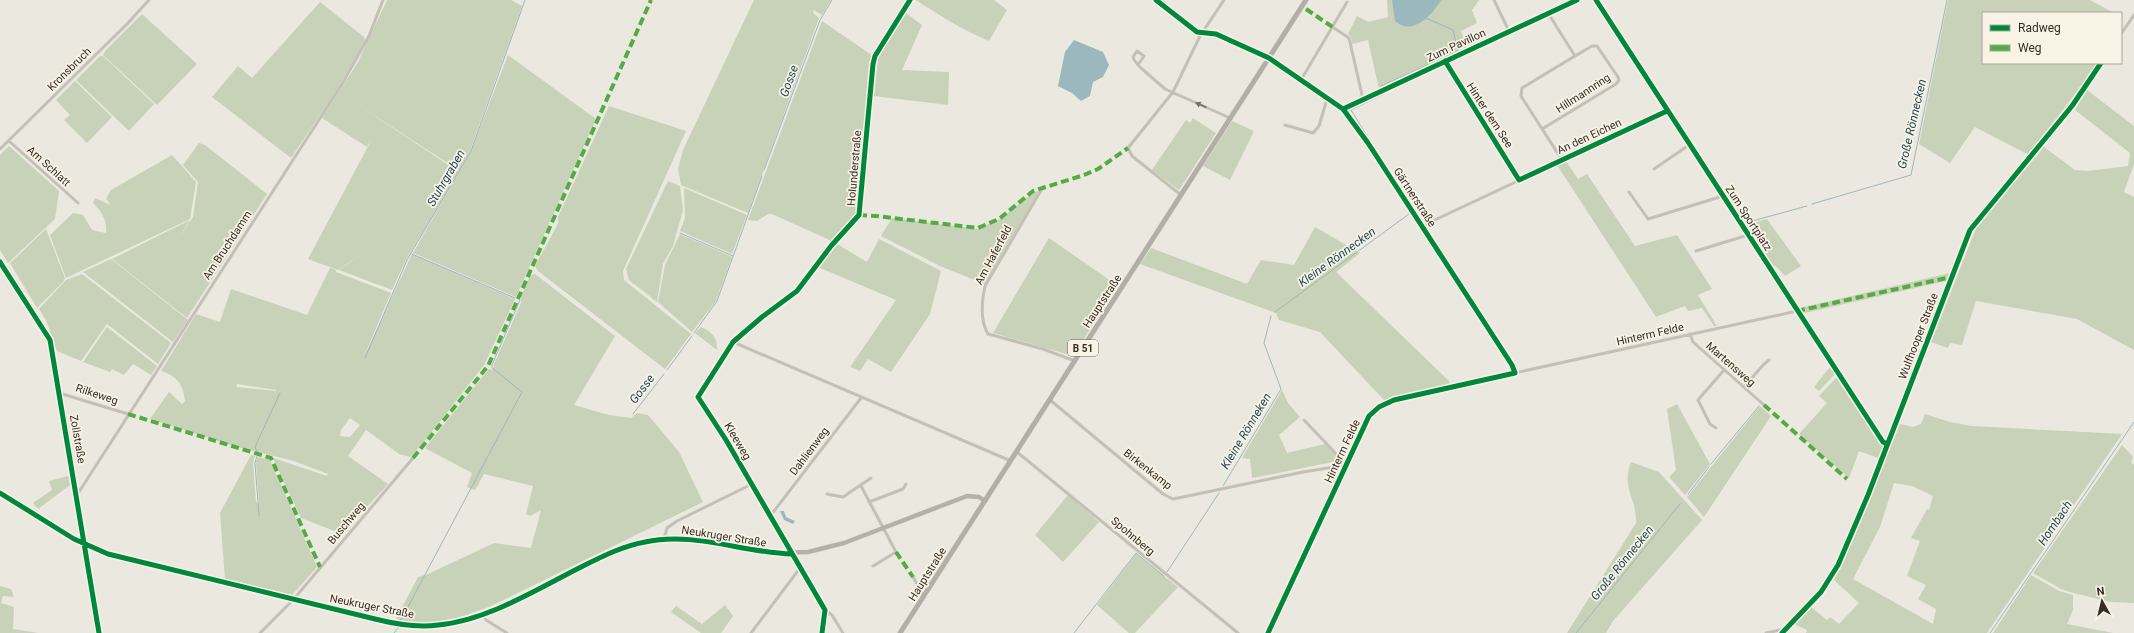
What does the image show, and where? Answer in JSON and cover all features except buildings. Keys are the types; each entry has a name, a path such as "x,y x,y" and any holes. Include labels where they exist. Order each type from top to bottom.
{"main road":[{"name":"Hauptstraße","path":"900,633 1306,0"}],"street":[{"name":"Kronsbruch","path":"0,149 128,23 149,0"},
{"name":"Am Bruchdamm","path":"77,495 342,84 369,36 383,0"},
{"name":"Holunderstraße","path":"733,342 762,317 797,291 831,246 859,215 873,64 875,56 910,0"},
{"path":"1156,0 1202,33"},
{"path":"1181,195 1132,156 1128,148 1172,92 1202,33 1224,0"},
{"path":"1494,0 1509,32"},
{"name":"Zum Pavillon","path":"1343,109 1577,0"},
{"name":"Zum Sportplatz","path":"1596,0 1883,442 1888,444"},
{"path":"1301,80 1334,28 1347,2"},
{"path":"1548,13 1575,56"},
{"path":"2122,33 2134,15"},
{"path":"1334,28 1349,38 1364,99"},
{"name":"Gärtnerstraße","path":"1202,33 1216,34 1269,58 1343,109 1422,226 1512,365 1515,373"},
{"name":"Hillmannring","path":"1542,129 1616,84 1619,80 1618,76 1597,46 1592,46 1575,56 1522,88 1520,92 1521,96 1542,129 1562,160"},
{"name":"Hinter dem See","path":"1445,61 1519,180"},
{"name":"Wulfhooper Straße","path":"1782,633 1821,592 1833,576 1888,444 1970,230 2072,106 2101,64"},
{"path":"1138,65 1165,89 1230,118"},
{"path":"1285,125 1313,133 1319,126 1327,99"},
{"name":"An den Eichen","path":"1422,226 1668,111"},
{"name":"Am Schlatt","path":"9,141 78,203"},
{"path":"1654,169 1689,145"},
{"name":"Am Haferfeld","path":"1043,187 985,286 982,300 984,324 985,329 992,335 1043,349 1074,361"},
{"path":"1629,192 1648,219 1723,196"},
{"path":"1696,251 1748,235"},
{"name":"Zollstraße","path":"0,262 47,333 50,340 99,633"},
{"name":"Hinterm Felde","path":"1268,633 1369,416 1379,407 1405,397 1798,311"},
{"name":"Martensweg","path":"1690,334 1693,342 1764,405"},
{"path":"733,342 1011,462"},
{"name":"Kleeweg","path":"733,342 698,397 726,440 800,568 826,610 832,615 843,633"},
{"path":"1744,387 1763,364 1769,360"},
{"path":"1716,428 1710,424 1698,400 1724,370"},
{"name":"Rilkeweg","path":"59,393 128,414"},
{"name":"Dahlienweg","path":"771,516 861,398"},
{"name":"Birkenkamp","path":"1050,400 1164,494 1173,499 1347,465"},
{"path":"1304,420 1341,459 1341,465"},
{"name":"Spohnberg","path":"1017,452 1238,633"},
{"name":"Buschweg","path":"260,633 293,600 412,458"},
{"path":"827,494 840,498 861,486 871,478"},
{"path":"664,539 667,528 677,521 752,484"},
{"path":"869,502 903,489 906,484"},
{"path":"861,486 896,552 873,566"},
{"name":"Neukruger Straße","path":"0,493 84,544 130,561 388,622 410,625 444,625 482,614 609,554 644,542 664,539 686,539 766,553 792,554 824,549 883,529 967,496 979,496 985,501"},
{"path":"751,633 800,568"},
{"path":"913,577 924,597"},
{"path":"822,633 826,610"},
{"path":"482,614 486,620 507,633"},
{"path":"1766,633 1786,628"}],"green space":[{"path":"387,0 511,0 522,6 470,151 460,171 355,103 459,172 406,260 392,290 339,270 363,253 338,270 308,259 372,139 367,147 322,118 358,62"},
{"path":"754,0 831,0 822,15 814,10 813,13 819,18 748,213 681,185 678,169 683,150"},
{"path":"916,0 994,0 1007,10 989,41 934,12"},
{"path":"1387,0 1479,0 1472,10 1477,23 1461,31 1467,48 1379,89 1368,40 1352,44 1351,37 1348,34 1357,16 1368,22 1388,17"},
{"path":"1948,0 2090,0 2112,12 1982,12 1982,64 2097,64 2029,155 1975,127 1950,163 1919,144"},
{"path":"320,2 364,37 365,41 336,91 291,158 212,97 238,66 252,78"},
{"path":"906,13 922,25 902,70 949,72 948,105 874,96 878,58"},
{"path":"142,14 197,64 157,105 103,55 105,51"},
{"path":"822,21 873,56 857,215 834,242 772,214 768,214 757,221 748,220"},
{"path":"508,55 596,119 516,297 413,253 471,151"},
{"path":"100,56 103,56 154,104 129,131 76,80"},
{"path":"75,81 112,117 87,143 64,120 70,115 56,100"},
{"path":"2087,90 2134,126 2134,164 2124,192 2134,197 2134,350 2077,319 1976,301 1962,345 1950,343 1948,348 1931,342 1977,226 2044,147 2075,170 2088,171 2128,166 2130,153 2075,110"},
{"path":"609,106 686,131 623,271 624,280 691,334 665,369 538,271 535,266 558,224 558,217"},
{"path":"1193,118 1216,133 1179,190 1152,170 1186,120 1190,123"},
{"path":"1232,121 1254,131 1230,180 1203,166"},
{"path":"199,143 205,145 267,194 187,318 112,259 190,220 178,239 193,217 198,182 183,165"},
{"path":"9,146 59,191 55,219 8,263 0,250 0,155"},
{"path":"172,155 196,182 190,219 66,278 50,235 73,213 83,215 92,230 106,233 106,224 103,216 93,203 95,198 111,205 106,199 111,190"},
{"path":"1566,161 1578,179 1587,174 1635,246 1677,235 1712,289 1698,295 1717,326 1714,326 1702,308 1688,311 1685,306 1656,317 1557,165"},
{"path":"668,181 680,186 683,210 673,246 663,264 657,302 629,280 626,269"},
{"path":"684,188 747,215 732,254 680,231 685,218"},
{"path":"1039,191 985,284 942,267 881,236 892,218 978,229 1000,219 1034,192"},
{"path":"1767,219 1801,266 1785,276 1773,265 1746,225"},
{"path":"1315,227 1360,253 1336,272 1449,381 1450,385 1384,400 1320,332 1279,320 1276,313 1140,264 1151,248 1247,284 1261,260 1294,265"},
{"path":"46,229 65,278 63,282 37,308 10,263"},
{"path":"680,234 732,257 716,301 692,332 658,302 665,265"},
{"path":"1049,238 1118,286 1073,356 993,333"},
{"path":"879,239 941,271 930,314 891,372 868,359 860,371 850,367 896,300 818,267 837,244 867,262"},
{"path":"412,254 515,299 484,365 423,443 410,457 399,454 366,430 348,456 388,484 342,534 301,518 273,458 327,476 328,474 294,461 234,446 150,419 169,392 182,404 185,401 181,385 171,375 161,371 196,314 220,322 231,289 307,315 330,268 336,270 336,272 391,293 363,359","holes":["237,384 276,390 276,391 236,387","350,418 360,425 350,437 340,436 341,430"]},
{"path":"111,259 188,320 173,342 83,272"},
{"path":"1950,273 1946,281 1805,313 1800,308"},
{"path":"82,274 171,343 158,364 107,324 81,361 57,351 46,320 39,309 66,280"},
{"path":"535,274 615,336 574,405 609,415 631,418 637,413 648,415 679,452 703,502 491,606 444,621 420,623 396,619 418,577 428,574 494,543 531,548 541,510 530,516 526,514 533,486 484,474 475,490 467,487 472,473 425,448 489,369 493,370 494,364 521,303 521,296 530,275"},
{"path":"107,327 157,366 151,375 133,364 124,375 112,369 110,372 83,362"},
{"path":"701,327 713,336 716,342 717,350 695,333"},
{"path":"1830,367 1835,374 1819,391 1814,387"},
{"path":"1837,377 1884,446 1878,458 1859,451 1849,478 1799,434 1827,403 1819,396"},
{"path":"1282,390 1288,403 1300,417 1279,435 1287,453 1325,444 1338,458 1338,461 1252,478 1250,459 1242,458"},
{"path":"1677,404 1710,464 1685,495 1669,477 1676,470 1667,409"},
{"path":"1760,406 1771,416 1704,517 1687,497"},
{"path":"1925,414 1950,422 1972,426 2122,434 1987,633 1806,633 1807,630 1794,624 1810,606 1827,620 1830,617 1839,624 1859,603 1834,580 1900,424 1913,427 1921,424","holes":["1894,483 1912,486 1933,496 1929,510 1927,509 1911,538 1920,541 1907,576 1926,585 1918,599 1936,609 1933,624 1853,579 1880,527"]},
{"path":"2122,445 2133,457 2131,462 2134,465 2134,603 2110,602 2070,592 2061,589 2033,573"},
{"path":"251,455 255,456 253,463 256,502 259,504 256,462 258,457 270,460 317,567 292,595 225,579 220,513"},
{"path":"1631,462 1659,472 1702,520 1613,621 1606,633 1567,633 1636,523 1636,514 1628,487 1628,471"},
{"path":"68,476 70,485 38,509 33,503 52,490 49,481"},
{"path":"1068,495 1099,522 1063,562 1035,535"},
{"path":"1136,554 1178,587 1135,633 1129,633 1097,605"},
{"path":"2031,575 2059,591 2073,595 2073,610 2067,624 2113,633 1993,633"},
{"path":"0,586 11,589 14,597 3,596 1,603 14,607 13,629 38,633 0,633"},
{"path":"725,605 733,616 721,633 701,633 671,612 676,606 702,624"}],"water":[{"path":"1392,0 1441,0 1432,12 1421,22 1408,27 1395,21"},
{"path":"1074,40 1103,52 1109,65 1103,77 1093,82 1090,96 1081,101 1072,93 1058,86 1065,52"},
{"path":"780,511 784,511 786,517 795,521 793,524 784,520"}],"waterway":[{"name":"Stuhrgraben","path":"365,358 407,260 471,151 525,0"},
{"name":"Gosse","path":"764,170 820,20 832,0"},
{"name":"Große Rönnecken","path":"1812,204 1911,175 1947,0"},
{"name":"Kleine Rönnecken","path":"1382,88 1381,86 1458,51 1453,30 1426,18"},
{"name":"Kleine Rönnecken","path":"1384,94 1351,110 1414,211"},
{"name":"Gosse","path":"694,333 717,301 762,176"},
{"name":"Große Rönnecken","path":"1745,223 1807,206"},
{"name":"Kleine Rönnecken","path":"1275,312 1409,214"},
{"path":"680,233 733,256"},
{"path":"412,254 515,298"},
{"path":"401,620 522,392 492,368 520,300"},
{"name":"Kleine Rönneken","path":"1223,486 1281,389 1264,343 1271,316"},
{"name":"Gosse","path":"667,370 692,336"},
{"name":"Gosse","path":"633,414 664,374"},
{"path":"258,453 255,447 280,393"},
{"name":"Große Rönnecken","path":"1711,464 1759,406"},
{"name":"Hombach","path":"1990,633 2134,422"},
{"path":"257,456 255,463 259,516"},
{"name":"Große Rönnecken","path":"1688,494 1709,467"},
{"name":"Kleine Rönneken","path":"1167,572 1219,493"},
{"name":"Große Rönnecken","path":"1576,633 1680,504"},
{"name":"Kleine Rönneken","path":"1074,633 1136,553 1164,576"},
{"path":"394,633 398,628"}],"marked path":[{"path":"413,458 488,366 651,0"},
{"path":"1306,9 1334,28"},
{"path":"859,215 978,228 999,219 1033,191 1098,169 1128,148"},
{"path":"1797,311 1951,277"},
{"path":"1764,405 1847,479"},
{"path":"128,414 271,458 320,567"},
{"path":"896,552 913,577"}],"cycle path":[{"path":"822,633 825,610 726,440 698,397 733,342 762,317 797,291 831,246 859,215 873,64 875,56 910,0"},
{"path":"1156,0 1197,32 1216,34 1269,58 1343,109 1368,143 1512,365 1515,373 1394,400 1379,407 1369,416 1268,633"},
{"path":"1343,109 1577,0"},
{"path":"1596,0 1883,442 1887,444"},
{"path":"1445,61 1519,180 1667,111"},
{"path":"1782,633 1821,592 1838,565 1868,495 1970,230 2072,106 2100,64"},
{"path":"0,262 50,340 99,633"},
{"path":"0,493 74,539 108,554 383,621 414,626 438,625 475,617 512,602 606,555 629,546 645,542 663,539 682,539 774,553 792,554"}]}
